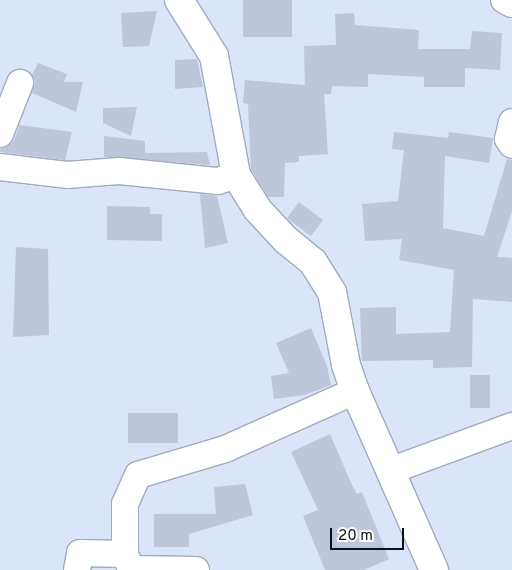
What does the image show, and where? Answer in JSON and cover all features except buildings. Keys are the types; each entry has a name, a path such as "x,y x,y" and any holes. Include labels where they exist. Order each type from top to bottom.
{"street":[{"path":"179,0 214,56 236,175 258,210 286,240 313,262 332,292 346,365 355,391 392,470 434,570"},
{"path":"504,0 512,4"},
{"path":"0,134 20,83"},
{"path":"512,122 508,139 512,145"},
{"path":"0,167 67,175 119,172 218,181 236,175"},
{"path":"196,570 131,569 125,554 125,504 138,475 225,449 355,391"},
{"path":"392,470 512,426"},
{"path":"77,570 80,553 125,554"}]}
